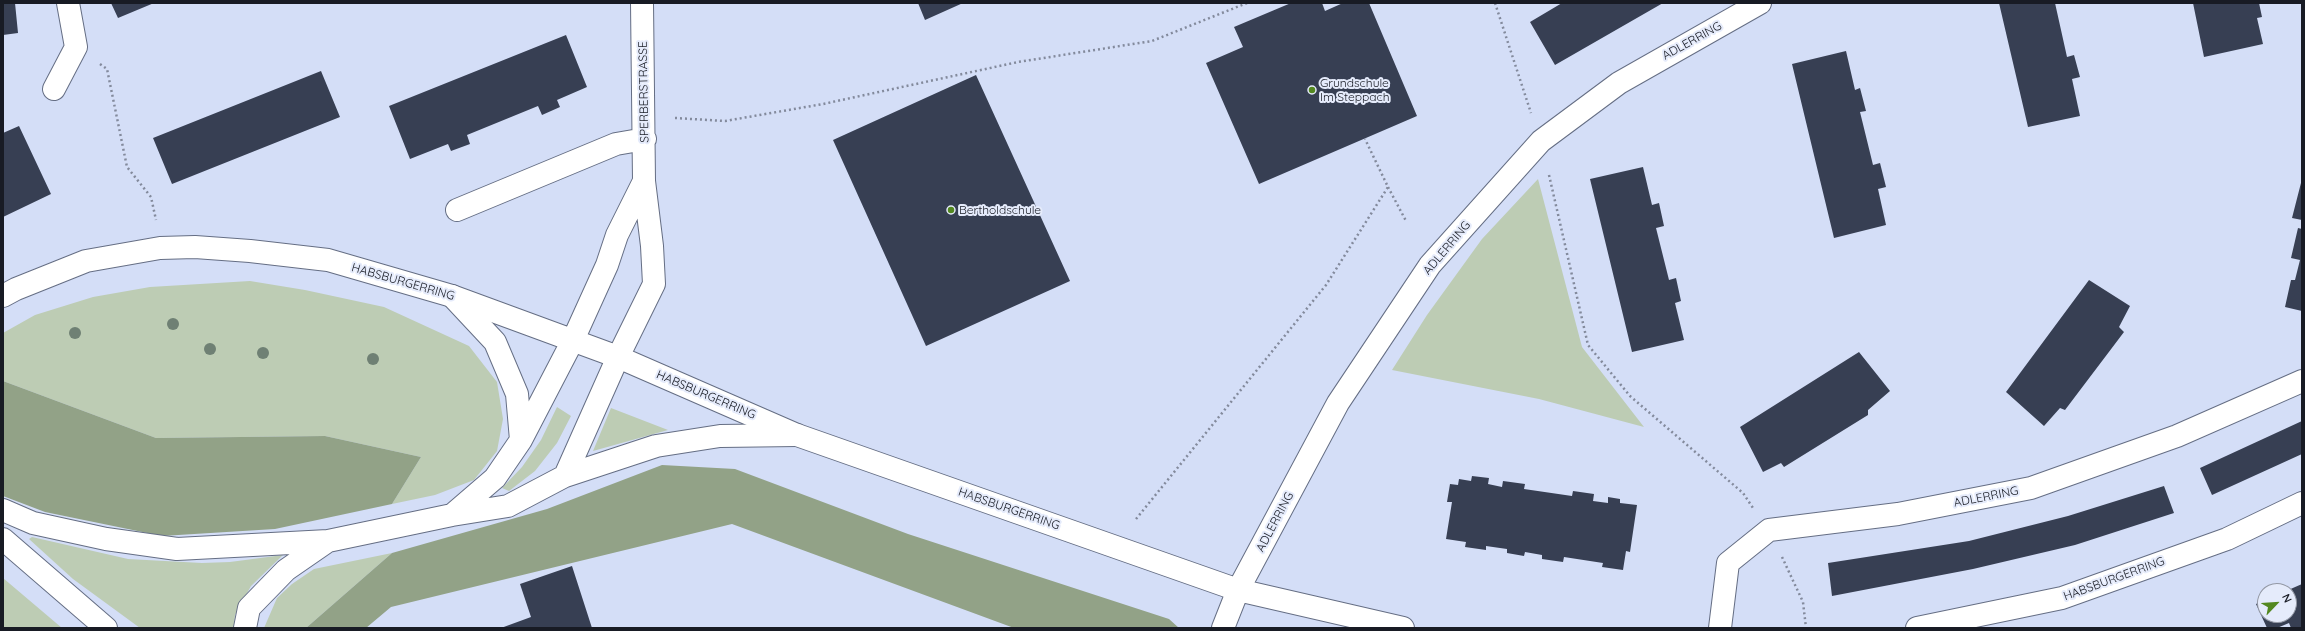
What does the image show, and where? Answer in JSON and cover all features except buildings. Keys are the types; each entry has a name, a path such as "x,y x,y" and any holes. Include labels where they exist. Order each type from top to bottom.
{"street":[{"path":"54,89 76,47 68,3"},
{"name":"SPERBERSTRASSE","path":"565,476 618,357 654,284 652,246 644,181 645,139 642,3"},
{"name":"ADLERRING","path":"1223,628 1238,590 1338,403 1426,272 1541,142 1619,83 1760,3"},
{"path":"457,210 616,144 645,139"},
{"name":"SPERBERSTRASSE","path":"452,515 495,478 521,440 573,340 607,265 617,235 644,181"},
{"name":"HABSBURGERRING","path":"3,296 16,289 86,261 160,248 195,247 242,250 328,260 452,296 618,357 797,435 1238,590 1403,628"},
{"path":"452,296 495,342 517,394 521,440"},
{"name":"ADLERRING","path":"1769,530 1898,514 2032,488 2177,436 2302,381"},
{"path":"3,510 33,523 106,539 177,549 328,541 452,515 508,506 565,476 656,446 720,436 797,435"},
{"name":"HABSBURGERRING","path":"1917,628 2062,598 2227,539 2302,503"},
{"path":"1720,628 1728,563 1769,530"},
{"path":"3,539 106,628"},
{"path":"245,628 249,608 286,570 328,541"}],"path":[{"path":"675,118 725,121 823,104 1018,62 1152,41 1246,3"},
{"path":"1495,3 1541,142 1588,345 1630,396 1743,493 1769,530 1803,602 1806,628"},
{"path":"76,47 106,69 127,166 151,197 160,248"},
{"path":"1365,139 1406,221"},
{"path":"1136,519 1326,285 1388,186"}],"green space":[{"path":"1538,179 1582,347 1644,427 1539,399 1392,370 1427,315 1482,239"},
{"path":"250,281 305,290 384,307 469,346 497,382 503,419 497,451 474,480 435,495 392,504 421,457 325,436 156,438 3,381 3,333 35,315 93,297 150,287"},
{"path":"3,381 156,438 325,436 421,457 392,504 275,529 162,536 45,512 3,496"},
{"path":"557,407 571,416 557,443 535,471 509,491 502,488 522,467 541,440"},
{"path":"611,408 668,430 593,451"},
{"path":"662,465 735,469 908,534 1169,619 1179,628 1014,628 732,524 391,607 366,628 306,628 392,553 547,509"},
{"path":"32,537 128,559 202,563 230,562 283,555 251,586 235,615 234,628 140,628 73,579 29,539"},
{"path":"392,553 306,628 264,628 277,598 292,584 314,569"},
{"path":"3,578 62,628 3,628"}],"place":[{"name":"Grundschule Im Steppach","path":"1312,90"},
{"name":"Bertholdschule","path":"951,210"}]}
